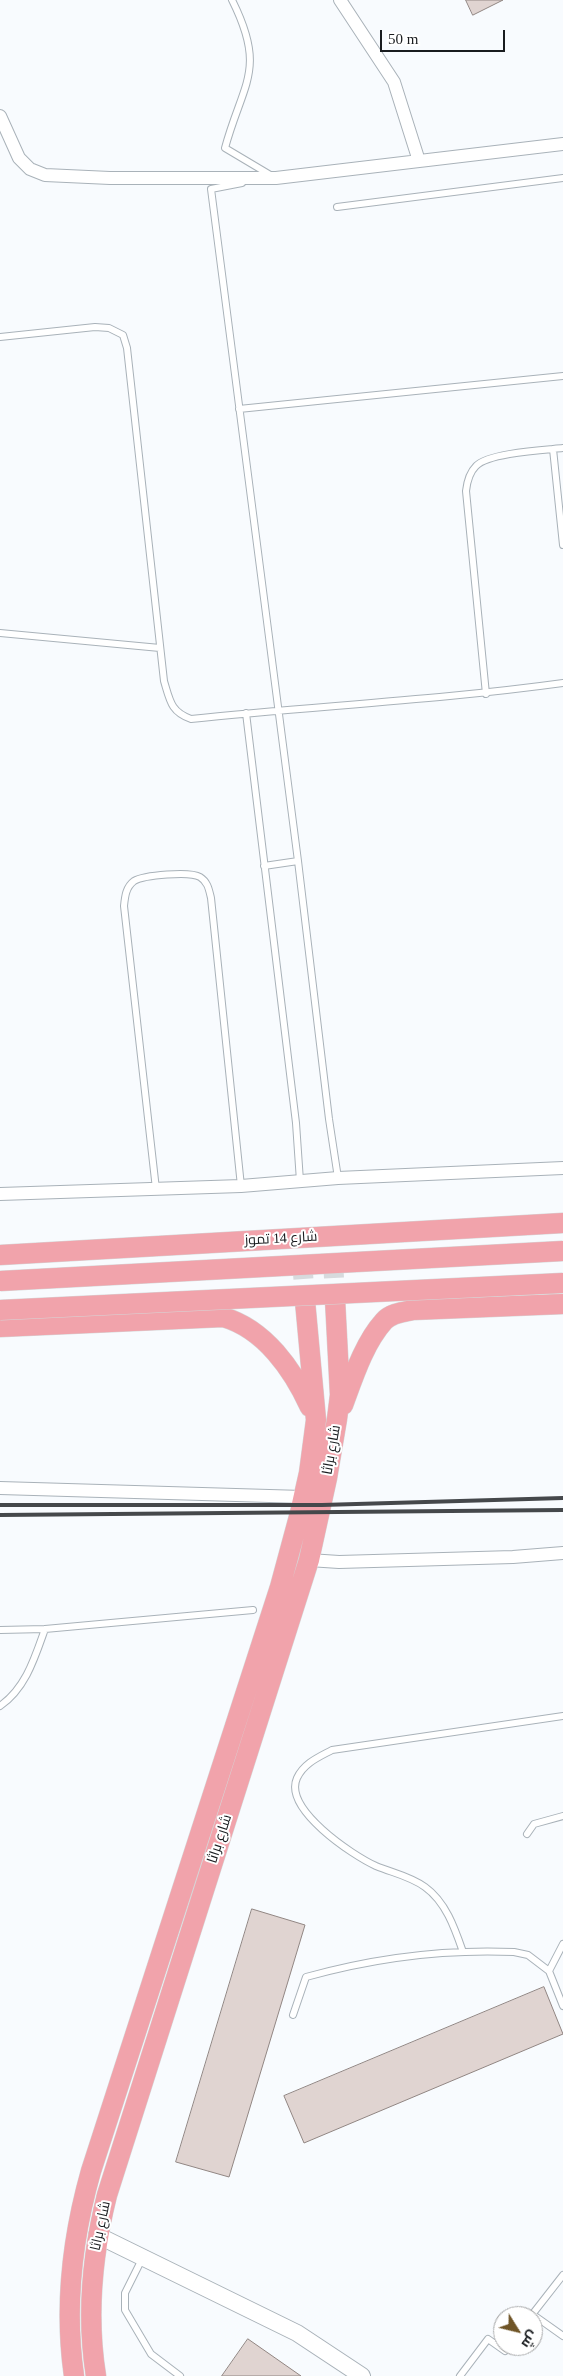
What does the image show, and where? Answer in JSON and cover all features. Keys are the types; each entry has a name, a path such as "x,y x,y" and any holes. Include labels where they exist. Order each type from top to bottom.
{"main road":[{"name":"شارع 14 تموز","path":"0,1255 563,1223"},
{"path":"332,1236 333,1258"},
{"path":"300,1238 302,1259"},
{"path":"0,1281 563,1251"},
{"path":"0,1310 563,1283"},
{"name":"شارع براثا","path":"96,2376 90,2321 92,2275 97,2235 136,2098 309,1560 328,1478 340,1395 335,1299"},
{"name":"شارع براثا","path":"74,2376 70,2288 72,2254 79,2215 91,2171 280,1587 304,1497 316,1420 306,1301"},
{"path":"337,1419 373,1338 385,1320 398,1313 413,1310 563,1304"},
{"path":"0,1327 224,1317 245,1327 266,1343 288,1367 302,1389 316,1420"}],"street":[{"path":"340,0 394,82 419,161"},
{"path":"0,116 20,158 30,169 45,175 276,178 563,144"},
{"path":"0,1194 241,1186 338,1178 563,1168"},
{"path":"0,1488 304,1497"},
{"path":"309,1560 339,1562 513,1558 563,1553"},
{"path":"97,2235 144,2256 297,2333 362,2376"}],"lane":[{"path":"232,0 248,38 251,57 245,94 224,148 276,178"},
{"path":"262,178 211,189 298,861 328,1119 338,1178"},
{"path":"337,207 563,178"},
{"path":"0,337 95,327 109,328 123,336 127,348 164,681 170,702 179,715 192,720 277,710 486,694 563,683"},
{"path":"239,409 563,376"},
{"path":"486,694 466,491 467,480 476,466 487,459 563,448"},
{"path":"553,449 563,545"},
{"path":"0,633 160,648"},
{"path":"246,713 296,1123 300,1181"},
{"path":"264,866 298,861"},
{"path":"156,1188 124,906 125,893 133,882 145,877 191,874 201,877 208,885 211,898 241,1186"},
{"path":"0,1630 45,1629 253,1610"},
{"path":"0,1706 21,1685 32,1665 45,1629"},
{"path":"463,1952 443,1906 427,1888 410,1877 375,1865 353,1853 309,1818 298,1799 296,1779 306,1766 332,1750 563,1716"},
{"path":"527,1834 534,1824 563,1816"},
{"path":"549,1971 563,1944"},
{"path":"293,2015 306,1977 358,1963 414,1955 463,1952 514,1952 528,1954 549,1971 563,2006"},
{"path":"144,2256 125,2293 125,2310 151,2354 180,2376"},
{"path":"539,2306 563,2274"},
{"path":"543,2322 563,2336"},
{"path":"460,2376 488,2339 493,2343"}],"building":[{"path":"466,0 503,0 473,15"},
{"path":"252,1909 305,1925 229,2177 176,2162"},
{"path":"544,1987 563,2034 304,2143 284,2096"},
{"path":"248,2339 301,2376 222,2376"}],"tunnel":[{"path":"333,1258 335,1299"},
{"path":"302,1259 305,1301"}],"railway":[{"path":"0,1505 322,1505 563,1498"},
{"path":"0,1515 563,1510"}]}
